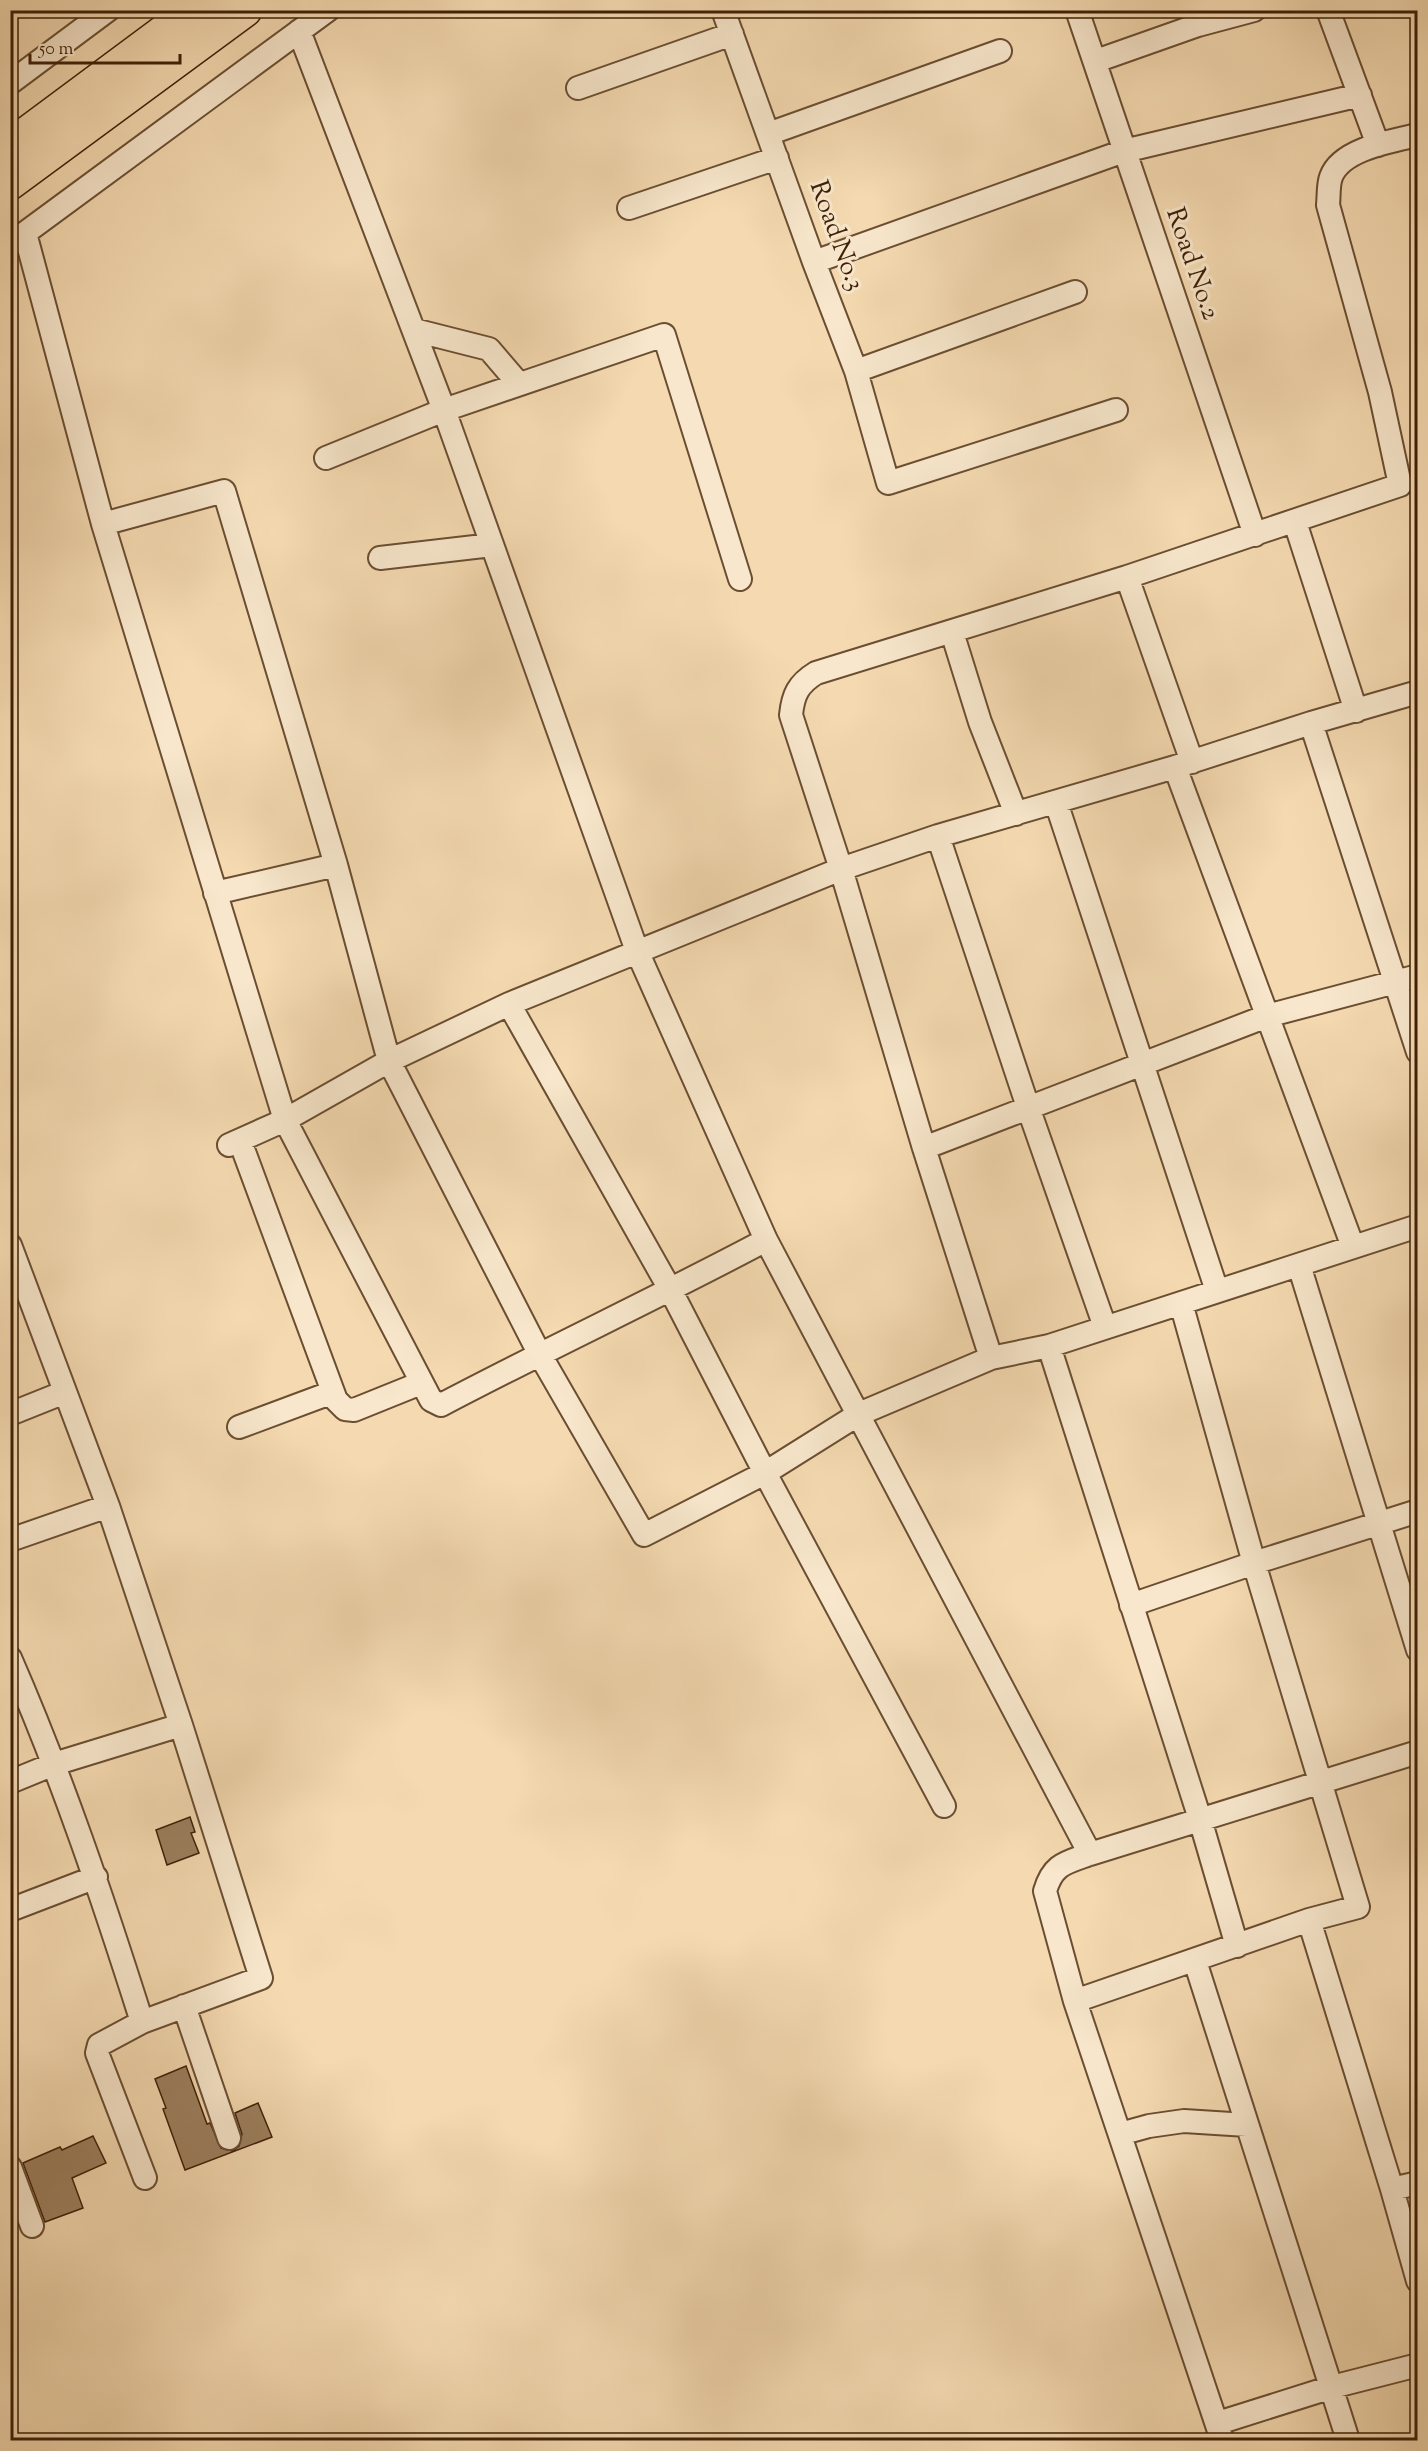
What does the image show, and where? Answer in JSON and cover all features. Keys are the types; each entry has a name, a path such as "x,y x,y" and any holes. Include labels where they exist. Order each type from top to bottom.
{"highway":[{"path":"10,146 194,10"},
{"path":"10,183 245,10"}],"street":[{"path":"10,83 108,10"},
{"path":"328,10 18,238 285,1120 421,1383 431,1400 441,1405 539,1353 671,1291 766,1240"},
{"name":"Road No.3","path":"723,10 856,371 888,483 1116,410"},
{"name":"Road No.2","path":"1077,10 1255,535"},
{"path":"1096,61 1198,26 1254,10"},
{"path":"1328,10 1378,145"},
{"path":"299,31 444,410 637,951 766,1240 1090,1854"},
{"path":"578,88 732,34"},
{"path":"768,134 1000,51"},
{"path":"814,262 1124,151 1360,95"},
{"path":"991,1358 924,1148 841,869 791,715 792,698 805,680 816,673 1127,578 1400,485 1380,392 1328,205 1331,176 1348,156 1378,145 1418,135"},
{"path":"629,208 777,158"},
{"path":"856,371 1075,292"},
{"path":"414,330 489,349 519,384"},
{"path":"326,458 444,410 664,335 740,579"},
{"path":"103,524 224,491 336,865 389,1061 539,1353 644,1535 765,1473 859,1414 991,1358 1049,1346 1418,1226"},
{"path":"1295,522 1356,711"},
{"path":"380,558 492,545"},
{"path":"1127,578 1183,765 1267,1016 1353,1247"},
{"path":"952,632 980,722 1016,814"},
{"path":"421,1383 354,1410 345,1409 336,1400 234,1143 285,1120 389,1061 509,1004 841,869 938,836 1183,765 1311,723 1418,692"},
{"path":"1311,723 1418,1052"},
{"path":"1056,802 1217,1291"},
{"path":"938,836 1028,1107 1105,1327"},
{"path":"215,893 336,865"},
{"path":"924,1148 1267,1016 1418,976"},
{"path":"509,1004 671,1291 765,1473 944,1806"},
{"path":"10,1245 15,1269 108,1506 181,1725 261,1978 142,2022 99,2045 97,2053 145,2178"},
{"path":"1299,1264 1418,1650"},
{"path":"1075,2001 1309,1920 1358,1907 1322,1781 1254,1563 1181,1303"},
{"path":"1049,1346 1200,1819 1237,1946"},
{"path":"10,1414 65,1392"},
{"path":"239,1427 333,1392"},
{"path":"10,1540 108,1506"},
{"path":"1131,1605 1378,1522 1418,1511"},
{"path":"10,1658 54,1764 96,1877 142,2022"},
{"path":"10,1782 54,1764 181,1725"},
{"path":"1418,1752 1065,1863 1050,1875 1045,1891 1075,2001 1220,2432 1332,2387 1418,2365"},
{"path":"10,1910 96,1877"},
{"path":"1309,1920 1418,2281"},
{"path":"1195,1961 1348,2440"},
{"path":"184,2006 230,2138"},
{"path":"1120,2134 1149,2126 1184,2121 1248,2125"},
{"path":"10,2167 32,2226"},
{"path":"1392,2189 1418,2183"}],"building":[{"path":"190,1817 195,1832 191,1833 199,1853 167,1865 156,1830"},
{"path":"186,2066 207,2124 210,2123 221,2148 233,2151 239,2146 242,2134 235,2113 258,2103 272,2137 185,2170 155,2079"},
{"path":"93,2136 106,2163 72,2178 83,2208 45,2222 23,2163 60,2147 62,2150"}]}
